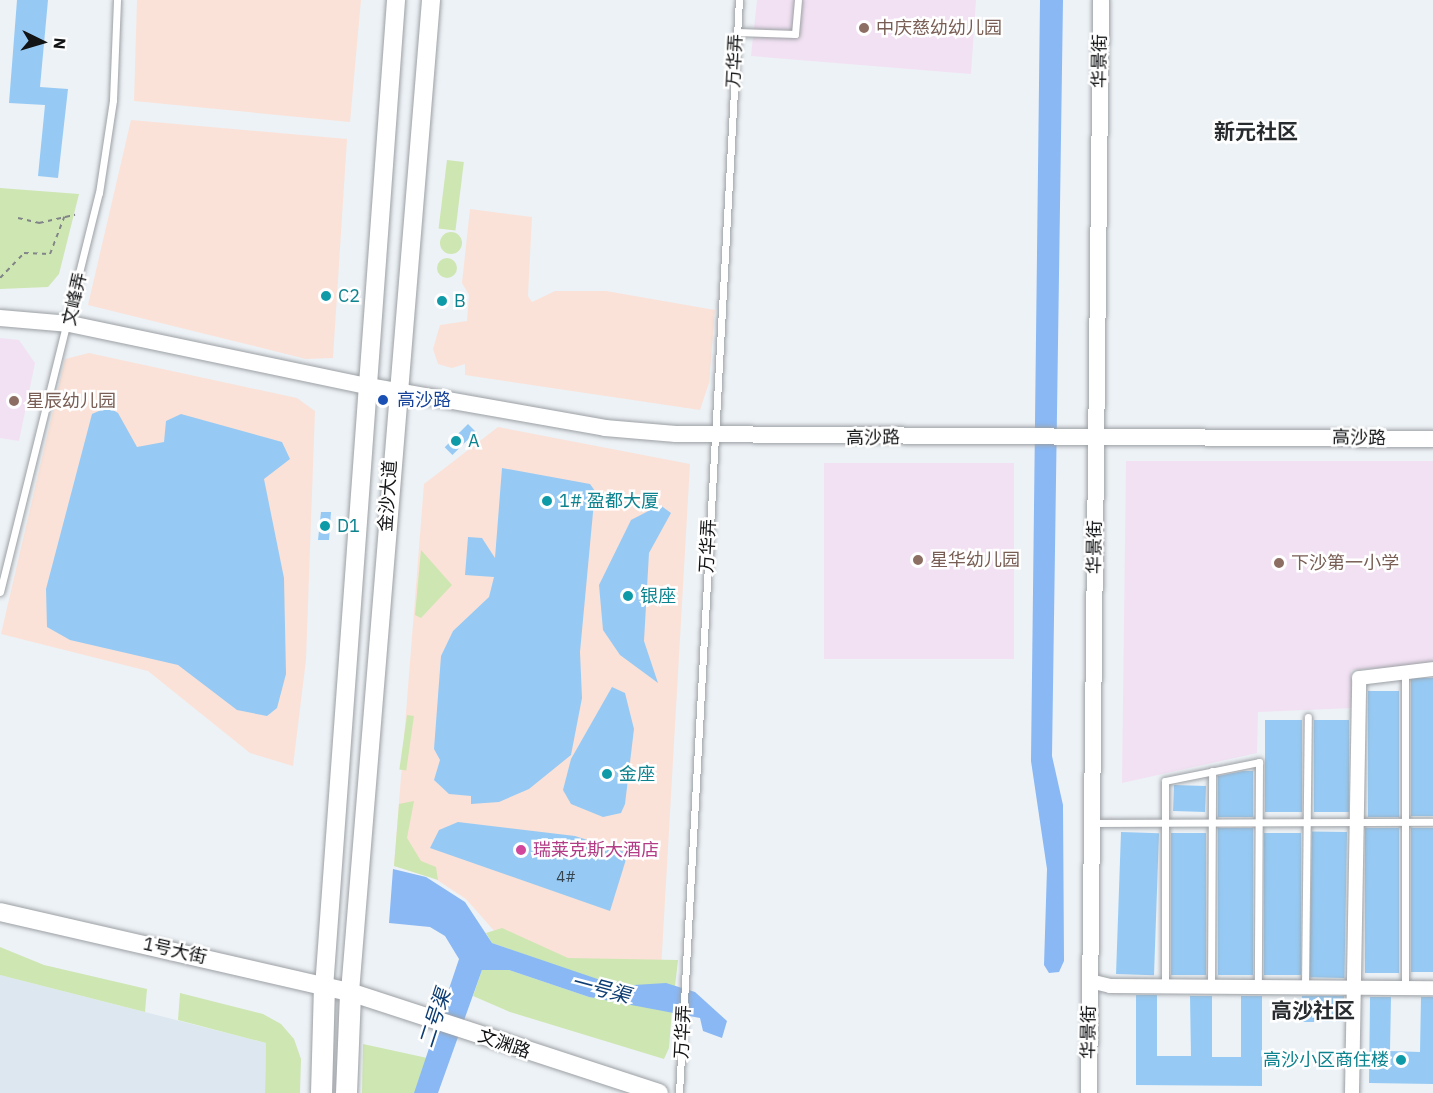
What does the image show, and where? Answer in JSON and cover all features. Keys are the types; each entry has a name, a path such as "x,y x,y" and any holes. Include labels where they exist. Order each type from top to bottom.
{"main road":[{"name":"金沙大道","path":"324,988 396,0"},
{"name":"金沙大道","path":"350,992 396,388 431,0"},
{"name":"1号大街","path":"0,912 324,988 350,992"},
{"path":"321,1093 324,988"},
{"path":"346,1093 350,992"},
{"name":"文渊路","path":"350,992 659,1093"}],"street":[{"name":"华景街","path":"1089,1093 1101,0"},
{"name":"高沙路","path":"0,318 70,324 368,386 396,388 605,428 714,435 1433,439"},
{"path":"1352,1093 1359,678 1433,669"},
{"path":"1090,981 1210,987 1257,985 1433,988"}],"lane":[{"name":"文峰弄","path":"0,592 70,324 113,100 117,0"},
{"name":"万华弄","path":"679,1093 739,0"},
{"path":"737,32 795,34 798,0"},
{"path":"1405,671 1405,988"},
{"path":"1305,986 1308,717"},
{"path":"1165,986 1165,781 1259,762 1257,985"},
{"path":"1210,987 1212,771"},
{"path":"1092,823 1433,822"}],"path":[{"path":"18,218 39,223 75,215"},
{"path":"0,278 24,253 46,257 64,217"}],"shaded area":[{"path":"137,0 361,0 350,122 134,101"},
{"name":"中庆慈幼幼儿园","path":"757,0 976,0 971,74 751,56"},
{"path":"131,120 347,139 333,358 306,359 88,305"},
{"path":"470,209 532,217 528,296 532,302 555,291 606,291 715,310 709,383 700,410 465,375 465,364 452,368 438,364 433,349 440,325 467,321 469,295 462,283"},
{"name":"星辰幼儿园","path":"0,338 19,340 35,363 19,441 0,438"},
{"path":"89,353 297,398 315,411 306,660 293,766 250,753 148,671 1,634 65,359"},
{"path":"498,427 690,464 661,970 626,978 504,942 466,899 428,874 394,866 424,484"},
{"name":"下沙第一小学","path":"1126,461 1433,461 1433,664 1351,670 1354,708 1258,712 1257,753 1122,783"},
{"name":"星华幼儿园","path":"824,463 1014,463 1014,659 824,659"},
{"path":"0,975 266,1043 265,1093 0,1093"}],"green space":[{"path":"447,160 464,162 455,231 439,228"},
{"path":"0,188 79,194 59,274 48,287 0,289"},
{"path":"451,232 459,235 462,243 459,251 451,254 443,251 440,243 443,235"},
{"path":"447,258 454,261 457,268 454,275 447,278 440,275 437,268 440,261"},
{"path":"421,550 452,585 421,618 415,615"},
{"path":"407,715 414,716 406,770 399,769"},
{"path":"414,801 407,838 421,861 436,867 438,880 394,866 399,804"},
{"path":"502,928 568,958 678,960 675,986 618,986 595,980 492,943 486,933"},
{"path":"0,947 44,965 147,989 145,1012 0,975"},
{"path":"482,970 509,970 589,997 672,1010 669,1048 664,1059 510,1012 473,996"},
{"path":"180,993 263,1014 281,1024 294,1039 301,1059 300,1093 265,1093 266,1043 178,1020"},
{"path":"363,1044 441,1061 430,1093 362,1093"}],"water":[{"path":"1040,0 1063,0 1052,756 1063,805 1064,961 1059,972 1049,973 1044,965 1047,869 1031,761"},
{"name":"一号渠","path":"393,869 426,877 465,902 492,943 618,986 666,983 695,992 727,1021 722,1038 703,1031 700,1018 589,997 509,970 482,970 438,1093 414,1093 459,959 445,936 430,927 389,923"}],"building":[{"path":"17,0 48,0 40,87 68,89 58,178 38,176 45,105 9,103"},
{"path":"108,407 118,413 137,447 164,442 166,421 181,414 282,442 290,459 264,479 284,578 286,674 277,708 267,716 237,710 178,665 70,640 47,627 46,589 92,414"},
{"name":"A","path":"468,424 476,432 452,455 445,447"},
{"path":"502,468 590,484 595,491 580,652 582,698 571,755 529,789 499,802 471,804 471,796 449,794 434,780 440,760 434,749 441,656 453,631 489,597 494,577 465,575 468,537 482,538 495,558"},
{"path":"660,505 671,513 649,553 644,641 658,683 620,655 603,630 599,585 631,520"},
{"name":"D1","path":"321,512 331,512 329,540 318,540"},
{"path":"1411,678 1433,678 1433,816 1411,816"},
{"path":"612,687 625,693 634,729 625,804 621,813 603,817 571,804 563,790 571,759"},
{"path":"1368,691 1399,691 1399,817 1368,817"},
{"path":"1265,720 1302,720 1302,812 1265,812"},
{"path":"1314,720 1349,720 1349,812 1314,812"},
{"path":"1253,771 1253,817 1218,817 1218,776"},
{"path":"1174,785 1206,786 1205,812 1173,811"},
{"path":"458,822 575,836 628,853 610,911 430,848 439,830"},
{"path":"1218,828 1253,828 1253,975 1218,975"},
{"path":"1365,828 1399,828 1399,973 1365,973"},
{"path":"1411,828 1433,828 1433,972 1411,972"},
{"path":"1312,831 1347,832 1344,978 1309,977"},
{"path":"1121,832 1159,833 1154,975 1116,974"},
{"path":"1171,833 1206,833 1206,975 1171,975"},
{"path":"1264,833 1301,833 1301,975 1264,975"},
{"path":"1136,995 1157,995 1157,1056 1191,1056 1190,996 1212,996 1212,1057 1241,1057 1241,996 1262,996 1262,1086 1136,1085"},
{"path":"1302,996 1344,996 1344,1022 1302,1022"},
{"path":"1370,997 1391,997 1390,1051 1420,1052 1421,997 1433,997 1433,1084 1369,1083"}],"place":[{"name":"中庆慈幼幼儿园","path":"864,28"},
{"name":"C2","path":"326,296"},
{"name":"B","path":"442,301"},
{"name":"高沙路","path":"383,400"},
{"name":"星辰幼儿园","path":"14,401"},
{"name":"A","path":"456,441"},
{"name":"1# 盈都大厦","path":"547,501"},
{"name":"D1","path":"325,526"},
{"name":"星华幼儿园","path":"918,560"},
{"name":"下沙第一小学","path":"1279,563"},
{"name":"银座","path":"628,596"},
{"name":"金座","path":"607,774"},
{"name":"瑞莱克斯大酒店","path":"521,850"},
{"name":"高沙小区商住楼","path":"1401,1060"}],"district":[{"name":"新元社区","path":"1256,131"},
{"name":"高沙社区","path":"1313,1010"}],"water label":[{"name":"二号渠","path":"434,1018"}]}
